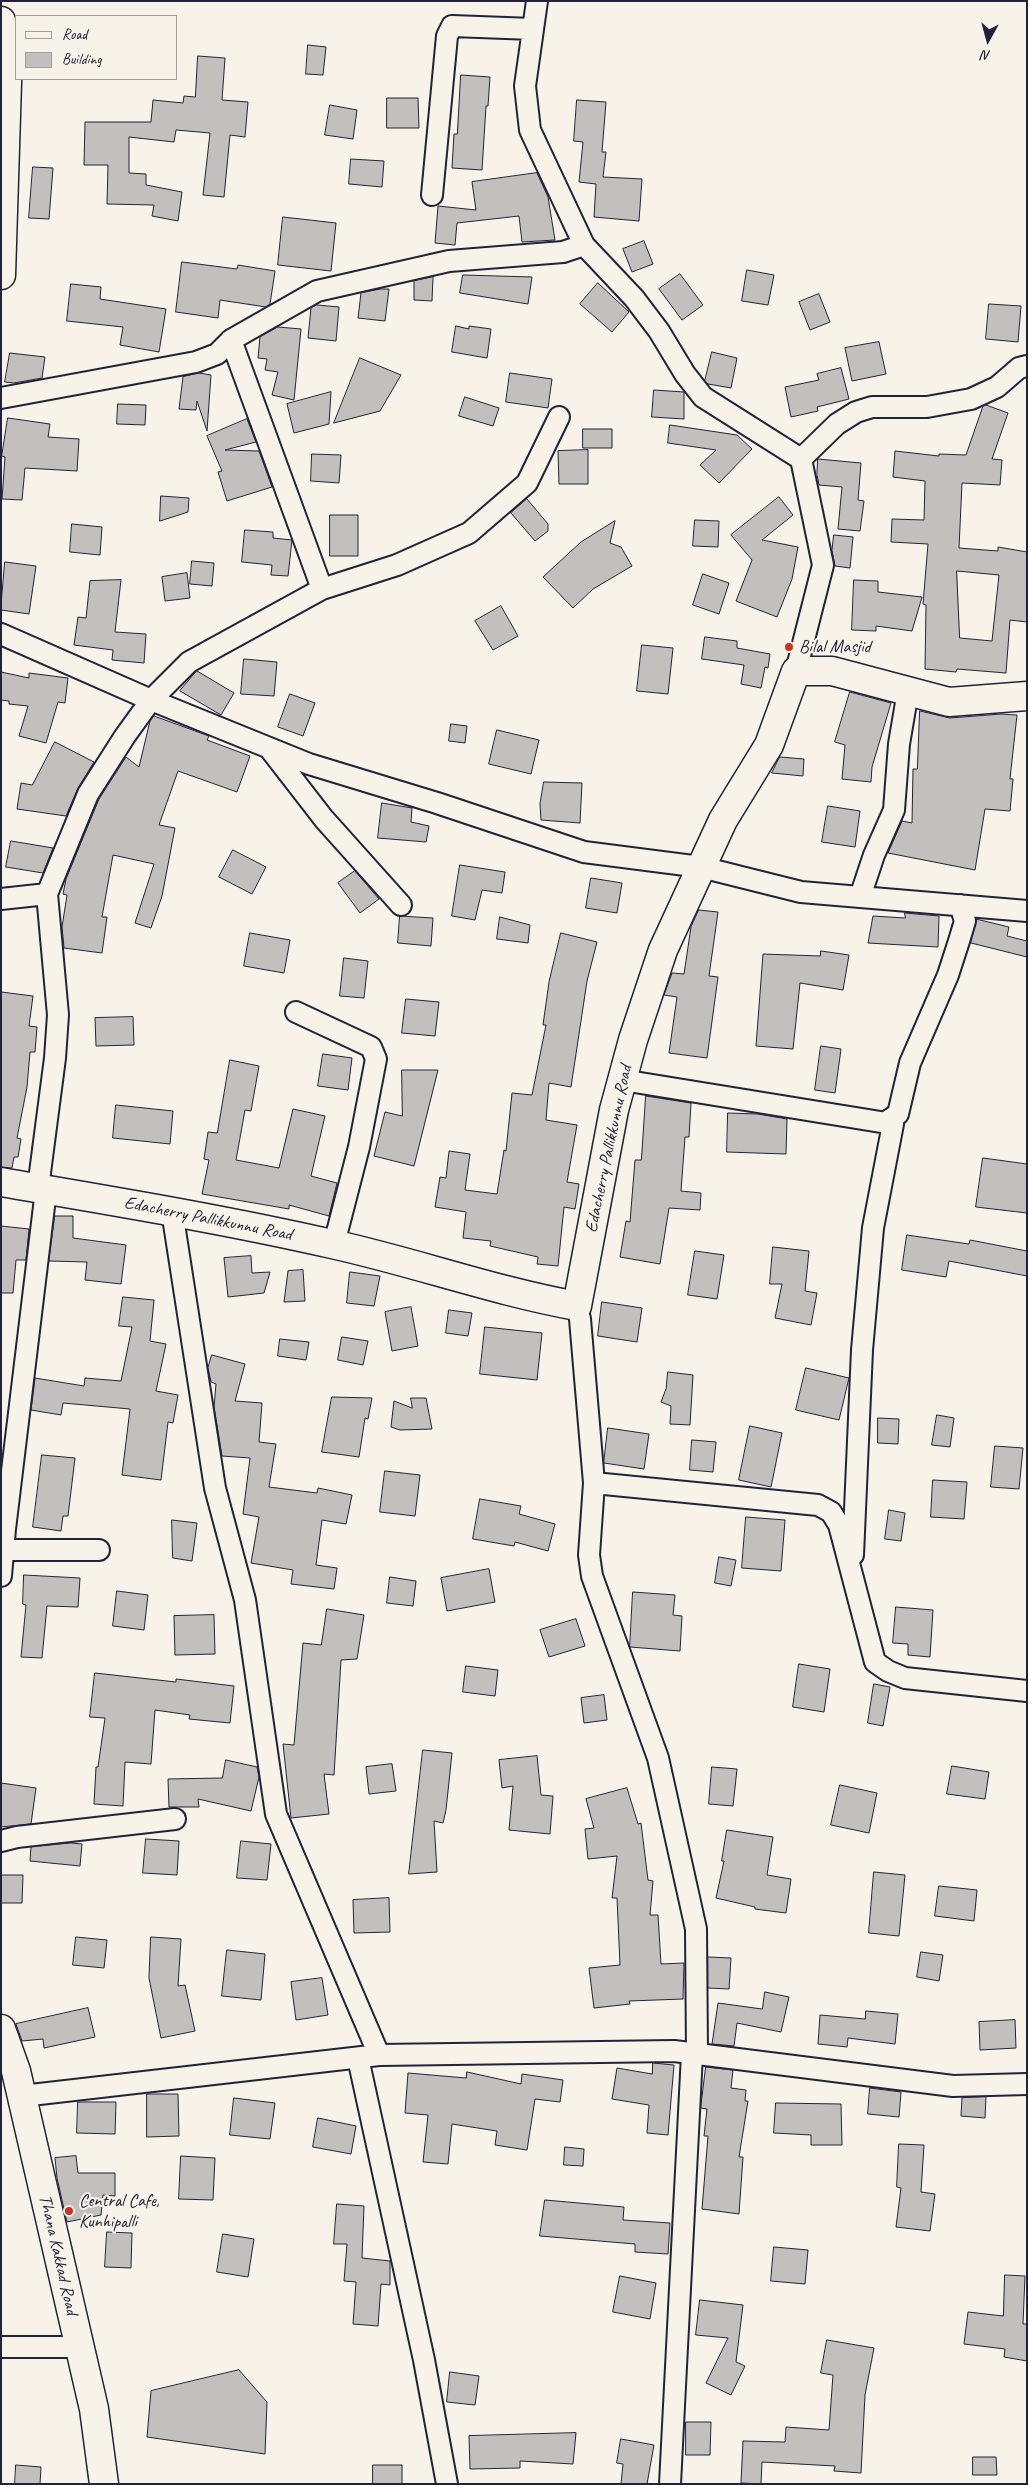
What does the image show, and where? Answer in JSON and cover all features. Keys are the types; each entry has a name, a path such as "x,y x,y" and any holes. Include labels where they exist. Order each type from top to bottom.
{"main road":[{"path":"1,21 8,51 1,275"},
{"path":"796,671 832,671 949,702 1027,696"},
{"name":"Edacherry Pallikkunnu Road","path":"1,1182 172,1211 334,1244 528,1296 577,1306 597,1195 622,1080 662,950 723,820 769,745 796,671"},
{"name":"Thana Kakkad Road","path":"1,2028 80,2347 94,2409 104,2484"}],"street":[{"path":"537,1 525,86 530,130 584,245 634,298 658,331 685,374 703,397 801,458 823,565 796,671"},
{"path":"432,195 447,36 452,26 533,29"},
{"path":"1,398 196,362 217,354 230,340 318,291 361,279 448,261 563,252 584,245"},
{"path":"230,340 322,589"},
{"path":"801,458 837,424 856,412 872,407 926,407 971,399 997,387 1018,368 1027,366"},
{"path":"1,1576 2,1550 33,1283 58,1015 47,894 88,794 125,736 151,700 189,662 322,589 397,566 469,533 527,483 559,417"},
{"path":"1,634 151,700 309,764 437,803 584,852 701,867 802,892 1027,911"},
{"path":"860,897 874,855 894,810 899,744 908,690"},
{"path":"267,747 324,819 401,905"},
{"path":"1,900 47,894"},
{"path":"886,1122 898,1114 910,1063 951,967 965,921 960,905"},
{"path":"296,1012 371,1047 376,1059 359,1147 334,1244"},
{"path":"622,1080 894,1124 873,1228 862,1350 852,1575"},
{"path":"172,1211 215,1488 245,1600 276,1814 379,2055"},
{"path":"577,1306 580,1319 594,1483 589,1555 592,1576 658,1758 696,1929 694,2054 670,2484"},
{"path":"594,1483 818,1505 831,1512 839,1525 875,1662 888,1671 905,1678 1027,1690"},
{"path":"2,1550 99,1550"},
{"path":"1,1841 18,1837 175,1819"},
{"path":"13,2080 358,2058 379,2055 674,2051 954,2086 1027,2084"},
{"path":"358,2058 424,2360 448,2484"},
{"path":"1,2347 80,2347"}],"building":[{"path":"308,45 326,47 323,75 306,74"},
{"path":"198,56 225,58 222,100 248,102 245,137 230,135 224,197 203,195 210,133 176,130 174,142 129,137 129,173 146,174 146,185 182,192 178,221 152,216 154,205 107,204 108,165 84,165 85,122 151,122 153,100 183,103 184,96 195,97"},
{"path":"461,75 490,77 482,170 452,168 454,134 457,134"},
{"path":"387,98 418,98 419,128 387,128"},
{"path":"577,100 606,102 602,152 606,152 603,177 642,179 639,221 594,217 596,184 579,182 583,142 574,141"},
{"path":"330,105 357,110 353,139 325,135"},
{"path":"351,159 384,161 382,187 349,184"},
{"path":"33,167 53,168 49,219 29,218"},
{"path":"537,173 548,197 555,240 522,242 519,216 457,223 455,245 435,243 438,206 476,210 472,182"},
{"path":"283,217 336,223 331,271 278,265"},
{"path":"644,241 653,264 632,272 623,249"},
{"path":"182,262 237,269 238,265 275,271 270,304 266,307 220,300 218,318 176,312"},
{"path":"747,270 774,275 768,305 742,301"},
{"path":"680,274 703,305 682,320 659,289"},
{"path":"463,275 532,277 528,304 460,293"},
{"path":"433,277 432,301 414,300 414,281"},
{"path":"598,283 629,312 612,332 580,304"},
{"path":"71,284 101,287 100,299 166,309 159,352 120,345 123,327 67,321"},
{"path":"389,289 385,321 358,318 361,293"},
{"path":"819,294 830,322 810,330 799,302"},
{"path":"989,304 1021,306 1018,342 986,339"},
{"path":"317,305 339,307 336,341 308,338 311,308"},
{"path":"456,326 469,329 469,326 491,329 487,358 452,352"},
{"path":"278,327 301,329 294,400 272,395 278,372 265,370 267,359 258,358 260,337"},
{"path":"879,342 886,374 852,381 845,348"},
{"path":"712,352 737,358 731,388 708,384 705,381"},
{"path":"10,353 45,357 42,378 14,383 5,382"},
{"path":"360,358 401,375 380,411 334,423"},
{"path":"841,368 849,399 817,407 818,411 791,417 785,387 819,380 817,374"},
{"path":"199,373 211,375 207,431 197,401 196,410 179,409 183,377"},
{"path":"510,373 552,379 548,408 506,402"},
{"path":"654,390 684,392 684,419 652,417"},
{"path":"331,392 329,424 294,433 287,404"},
{"path":"465,397 499,408 493,426 459,416"},
{"path":"118,404 146,405 145,425 117,424"},
{"path":"986,405 1008,413 992,459 1002,460 1000,485 962,483 959,548 998,551 998,547 1027,552 1027,622 1010,620 1006,673 957,669 956,672 925,669 926,605 923,604 928,544 891,542 892,519 924,520 925,481 893,477 895,451 939,456 939,454 966,455 983,406","holes":["957,571 999,575 992,641 960,638"]},
{"path":"8,418 50,424 48,437 79,439 77,471 25,468 22,500 2,499 5,457 2,456"},
{"path":"247,419 256,442 225,450 259,451 272,487 227,501 218,472 222,471 207,436"},
{"path":"670,425 737,435 752,449 719,483 700,465 716,450 668,443"},
{"path":"583,429 612,429 612,448 583,448"},
{"path":"588,450 588,484 559,484 558,451"},
{"path":"312,454 341,455 339,483 311,481"},
{"path":"818,459 861,463 858,500 864,501 860,531 838,529 842,487 819,485 817,475"},
{"path":"161,496 189,498 188,512 160,521"},
{"path":"779,497 793,515 762,540 798,547 792,579 777,617 736,601 752,560 731,535"},
{"path":"527,499 548,524 548,531 535,541 511,513"},
{"path":"330,515 358,515 358,556 330,556"},
{"path":"695,520 719,521 718,547 693,546"},
{"path":"615,521 610,543 621,547 632,566 593,589 573,608 543,577 581,542"},
{"path":"72,524 102,527 100,555 70,552"},
{"path":"245,530 273,532 273,538 292,540 288,576 271,575 272,565 242,562"},
{"path":"834,535 853,537 850,568 835,566 832,551"},
{"path":"192,561 214,563 212,586 190,584"},
{"path":"5,562 36,566 29,614 1,610"},
{"path":"187,573 190,598 165,601 162,577"},
{"path":"703,574 729,583 719,614 693,605"},
{"path":"121,580 115,632 146,634 144,663 112,660 113,650 74,645 78,617 86,618 90,581"},
{"path":"854,580 878,581 878,592 922,597 912,631 876,626 876,631 852,630"},
{"path":"501,606 518,636 493,650 475,621"},
{"path":"705,637 737,641 737,648 770,654 768,668 765,667 761,688 741,684 744,665 702,659"},
{"path":"642,645 673,648 668,694 637,691"},
{"path":"244,659 277,662 274,696 241,694"},
{"path":"197,671 234,693 221,715 180,691"},
{"path":"1,672 29,678 29,673 68,678 65,703 58,702 46,743 19,736 28,706 9,704 9,701 1,700"},
{"path":"850,692 891,703 872,767 871,782 842,779 845,745 835,742"},
{"path":"290,694 315,703 303,736 278,727"},
{"path":"920,711 950,718 1001,714 1017,715 1010,779 1013,779 1010,811 985,809 975,870 888,853 902,821 912,823 913,769 917,769"},
{"path":"154,716 209,736 207,740 250,756 237,792 178,771 159,825 175,828 162,896 151,928 135,923 154,864 113,855 102,917 107,917 102,953 64,948 62,927 67,895 63,894 66,879 99,799 126,757 139,767 150,721"},
{"path":"451,724 467,726 465,743 449,741"},
{"path":"497,730 539,740 531,774 489,764"},
{"path":"55,742 94,762 78,788 66,816 17,809 21,783 32,785"},
{"path":"780,757 804,759 803,776 772,773"},
{"path":"544,782 582,783 580,823 541,820 540,804"},
{"path":"382,803 412,808 411,822 429,826 426,842 378,838"},
{"path":"828,806 860,811 855,847 822,842"},
{"path":"11,841 53,848 43,873 6,867"},
{"path":"233,850 266,867 252,894 219,877"},
{"path":"460,865 505,872 502,893 482,890 475,920 452,916"},
{"path":"355,871 379,899 360,913 338,883"},
{"path":"591,878 622,883 617,913 586,908"},
{"path":"699,910 718,912 709,976 718,977 707,1058 669,1053 677,997 664,995 672,973 684,974 691,927"},
{"path":"905,913 939,916 938,947 868,943 873,916 905,918"},
{"path":"400,916 433,918 431,946 398,943"},
{"path":"500,917 530,925 528,943 497,939"},
{"path":"976,919 1009,927 1007,936 1027,941 1027,957 971,943"},
{"path":"250,933 290,940 284,973 244,966"},
{"path":"561,933 597,942 587,981 571,1087 549,1083 546,1120 577,1125 567,1182 579,1184 575,1209 564,1207 558,1266 537,1264 538,1257 490,1246 491,1241 463,1238 466,1212 435,1207 440,1177 446,1178 449,1151 470,1154 465,1190 497,1194 504,1150 506,1151 512,1093 532,1095 546,1025 543,1025 549,982"},
{"path":"821,951 849,955 843,990 800,983 793,1049 756,1046 763,954 820,956"},
{"path":"344,958 368,961 364,998 340,996"},
{"path":"1,992 33,996 29,1026 37,1027 35,1052 30,1052 27,1087 17,1138 21,1139 18,1157 14,1157 12,1168 1,1167"},
{"path":"406,999 439,1002 435,1036 402,1033"},
{"path":"133,1017 134,1045 96,1046 95,1018"},
{"path":"821,1046 841,1049 835,1093 815,1090"},
{"path":"323,1054 352,1058 348,1090 318,1086"},
{"path":"230,1060 259,1066 251,1111 245,1110 236,1160 279,1168 293,1109 325,1116 311,1176 337,1183 329,1216 289,1205 289,1209 202,1194 209,1160 204,1159 208,1132 217,1133"},
{"path":"402,1070 438,1070 414,1166 374,1156 385,1112 402,1116"},
{"path":"646,1096 691,1103 689,1137 685,1137 681,1191 701,1193 700,1210 669,1208 660,1264 620,1257 626,1221 630,1222 635,1160 641,1160"},
{"path":"116,1105 173,1111 170,1144 113,1138"},
{"path":"728,1113 758,1114 787,1119 786,1154 727,1152"},
{"path":"983,1158 1027,1164 1027,1213 976,1207"},
{"path":"55,1216 73,1216 73,1238 126,1245 121,1284 85,1280 87,1262 49,1261"},
{"path":"1,1226 29,1229 26,1260 16,1260 13,1293 1,1293"},
{"path":"907,1235 969,1244 970,1240 1027,1251 1027,1276 949,1261 946,1277 902,1270"},
{"path":"773,1247 809,1251 805,1291 817,1293 811,1325 775,1318 782,1284 770,1284"},
{"path":"695,1251 724,1255 717,1299 688,1295"},
{"path":"251,1256 252,1273 270,1272 264,1293 228,1297 224,1258"},
{"path":"303,1270 305,1301 284,1302 288,1271"},
{"path":"350,1272 380,1276 374,1306 347,1303"},
{"path":"123,1297 154,1300 150,1341 166,1344 156,1391 178,1395 173,1423 168,1422 161,1480 122,1475 130,1409 63,1403 61,1415 31,1410 35,1378 84,1386 85,1378 121,1381 132,1327 119,1326"},
{"path":"602,1302 642,1308 637,1342 598,1336"},
{"path":"411,1307 418,1346 392,1351 385,1312"},
{"path":"449,1310 472,1313 468,1336 446,1333"},
{"path":"485,1327 542,1333 537,1380 480,1374"},
{"path":"342,1337 368,1341 363,1365 338,1360"},
{"path":"280,1339 309,1342 306,1360 278,1356"},
{"path":"212,1355 245,1364 235,1401 262,1403 259,1442 276,1444 269,1487 317,1493 318,1488 352,1495 346,1524 322,1520 316,1565 337,1568 334,1589 291,1584 293,1570 251,1563 259,1517 243,1514 250,1458 222,1456 214,1407 216,1384 211,1382 208,1368"},
{"path":"806,1368 849,1378 839,1420 796,1410"},
{"path":"668,1372 693,1375 690,1425 670,1424 671,1406 661,1402 666,1389"},
{"path":"332,1397 372,1398 368,1419 365,1418 359,1457 322,1452"},
{"path":"411,1398 426,1398 432,1429 400,1430 391,1427 394,1401 412,1408"},
{"path":"937,1415 954,1418 950,1447 932,1445"},
{"path":"878,1418 899,1419 898,1444 878,1443"},
{"path":"750,1426 782,1433 771,1487 739,1480"},
{"path":"608,1428 649,1434 644,1469 604,1463"},
{"path":"692,1440 716,1442 713,1472 690,1470"},
{"path":"995,1446 1023,1448 1019,1489 991,1487"},
{"path":"42,1455 75,1458 68,1516 63,1516 61,1531 33,1527"},
{"path":"385,1471 420,1475 415,1516 380,1512"},
{"path":"933,1480 967,1482 964,1519 931,1517"},
{"path":"480,1499 521,1506 519,1514 555,1524 548,1551 515,1542 514,1546 473,1539"},
{"path":"889,1510 905,1513 901,1541 885,1539"},
{"path":"746,1517 785,1520 781,1571 742,1568"},
{"path":"172,1520 197,1523 192,1561 173,1558"},
{"path":"719,1557 736,1560 731,1586 715,1583"},
{"path":"489,1569 495,1602 447,1611 441,1578"},
{"path":"24,1575 80,1578 78,1607 47,1606 42,1658 21,1657 26,1605 23,1604"},
{"path":"390,1577 416,1581 413,1606 387,1603"},
{"path":"117,1591 148,1595 144,1630 113,1626"},
{"path":"633,1592 675,1595 673,1615 682,1616 680,1651 630,1647"},
{"path":"896,1607 933,1610 930,1657 908,1655 908,1644 893,1643"},
{"path":"327,1609 364,1615 357,1659 341,1660 334,1775 324,1774 329,1814 291,1818 283,1744 294,1745 303,1643 321,1645"},
{"path":"214,1615 215,1654 175,1655 174,1616"},
{"path":"576,1619 585,1646 549,1657 540,1630"},
{"path":"799,1664 830,1669 824,1712 793,1707"},
{"path":"466,1666 498,1670 495,1696 463,1692"},
{"path":"95,1673 176,1682 176,1679 234,1686 230,1723 189,1719 190,1715 155,1710 151,1764 125,1762 123,1806 94,1804 96,1767 98,1767 105,1718 90,1717"},
{"path":"874,1684 890,1687 883,1726 868,1723"},
{"path":"604,1695 607,1720 584,1723 581,1698"},
{"path":"423,1750 452,1753 446,1810 443,1823 434,1821 437,1872 409,1874"},
{"path":"537,1756 541,1795 553,1796 550,1834 509,1830 513,1786 502,1788 499,1760"},
{"path":"226,1760 257,1767 259,1777 251,1811 198,1799 199,1807 169,1807 168,1779 222,1778"},
{"path":"392,1764 396,1791 369,1794 366,1767"},
{"path":"952,1766 989,1772 985,1799 947,1794"},
{"path":"712,1767 737,1769 733,1806 709,1804"},
{"path":"1,1783 36,1788 31,1824 1,1827"},
{"path":"840,1785 877,1793 869,1833 831,1825"},
{"path":"627,1788 638,1824 641,1823 648,1880 653,1881 650,1915 658,1915 661,1964 684,1963 683,1999 629,2001 630,2004 594,2008 589,1968 620,1965 617,1898 612,1898 617,1856 588,1859 585,1829 594,1828 586,1799"},
{"path":"727,1830 773,1837 767,1875 791,1879 786,1913 755,1909 755,1907 716,1898 724,1861 722,1861"},
{"path":"146,1839 179,1841 177,1875 143,1873"},
{"path":"241,1841 271,1844 267,1880 237,1878"},
{"path":"71,1843 82,1844 80,1866 30,1861 31,1847"},
{"path":"874,1872 905,1875 899,1936 869,1933"},
{"path":"1,1875 23,1875 22,1903 1,1903"},
{"path":"939,1886 977,1890 974,1921 935,1916"},
{"path":"389,1898 390,1932 354,1933 353,1900"},
{"path":"76,1937 107,1940 104,1968 73,1965"},
{"path":"151,1937 181,1939 178,1986 185,1985 195,2031 161,2038 149,1978"},
{"path":"227,1950 265,1954 261,2000 222,1996"},
{"path":"921,1952 943,1955 939,1981 917,1977"},
{"path":"708,1957 731,1958 729,1989 708,1988"},
{"path":"322,1978 328,2015 296,2020 291,1982"},
{"path":"765,1992 789,1997 781,2032 737,2023 734,2046 712,2044 718,2003 762,2009"},
{"path":"88,2008 95,2037 44,2048 43,2039 22,2041 16,2024"},
{"path":"866,2011 898,2014 895,2044 848,2038 847,2047 818,2044 820,2015 865,2019"},
{"path":"1015,2020 1016,2048 980,2050 979,2022"},
{"path":"653,2063 674,2065 668,2135 647,2133 649,2105 612,2099 617,2068 652,2074"},
{"path":"706,2067 733,2070 731,2088 746,2090 745,2101 748,2101 739,2157 743,2157 739,2214 702,2209 708,2136 704,2136 707,2109 701,2108"},
{"path":"467,2072 521,2084 522,2074 563,2080 560,2102 535,2099 527,2150 495,2145 497,2131 452,2124 448,2164 423,2162 428,2115 405,2113 408,2073 466,2078"},
{"path":"870,2088 901,2092 899,2117 868,2114"},
{"path":"147,2094 178,2094 179,2136 147,2137"},
{"path":"986,2097 985,2118 961,2116 962,2098"},
{"path":"234,2098 275,2103 270,2139 230,2135"},
{"path":"78,2102 116,2102 115,2134 77,2133"},
{"path":"776,2103 841,2104 842,2145 811,2145 811,2135 774,2133"},
{"path":"318,2118 356,2126 351,2154 313,2147"},
{"path":"899,2144 924,2145 921,2192 935,2194 930,2231 896,2227 901,2188 897,2187"},
{"path":"565,2147 584,2149 583,2166 564,2165"},
{"path":"76,2156 78,2173 115,2173 115,2196 103,2195 101,2215 67,2222 57,2178 55,2158"},
{"path":"181,2156 215,2158 213,2200 179,2199"},
{"path":"545,2200 624,2207 623,2220 670,2223 668,2254 635,2252 635,2244 540,2236"},
{"path":"337,2204 364,2206 362,2258 390,2261 390,2285 381,2284 378,2326 353,2324 356,2282 344,2281 347,2244 334,2244"},
{"path":"107,2232 132,2233 131,2268 105,2267"},
{"path":"223,2234 254,2239 248,2277 217,2272"},
{"path":"774,2247 808,2250 805,2284 771,2281"},
{"path":"1005,2275 1025,2276 1023,2324 1027,2324 1027,2361 1004,2357 1005,2349 964,2344 968,2312 1003,2316"},
{"path":"620,2276 656,2283 650,2319 613,2312"},
{"path":"700,2300 743,2305 736,2362 745,2366 731,2395 706,2383 728,2338 696,2335"},
{"path":"827,2340 874,2348 865,2395 861,2473 834,2471 835,2466 762,2462 761,2484 741,2483 743,2441 785,2442 786,2427 829,2430 833,2375 821,2373"},
{"path":"239,2370 267,2402 265,2454 147,2437 151,2391"},
{"path":"450,2372 479,2376 475,2405 447,2402"},
{"path":"686,2422 711,2422 710,2455 686,2455"},
{"path":"576,2433 573,2464 520,2461 520,2468 470,2469 469,2436"},
{"path":"621,2439 654,2445 647,2484 621,2484 623,2464 617,2463"},
{"path":"973,2457 996,2457 997,2475 973,2475"},
{"path":"16,2465 41,2467 40,2484 15,2484"},
{"path":"373,2465 402,2465 402,2484 373,2484"}],"place":[{"name":"Bilal Masjid","path":"789,647"},
{"name":"Central Cafe, Kunhipalli","path":"69,2211"}]}
